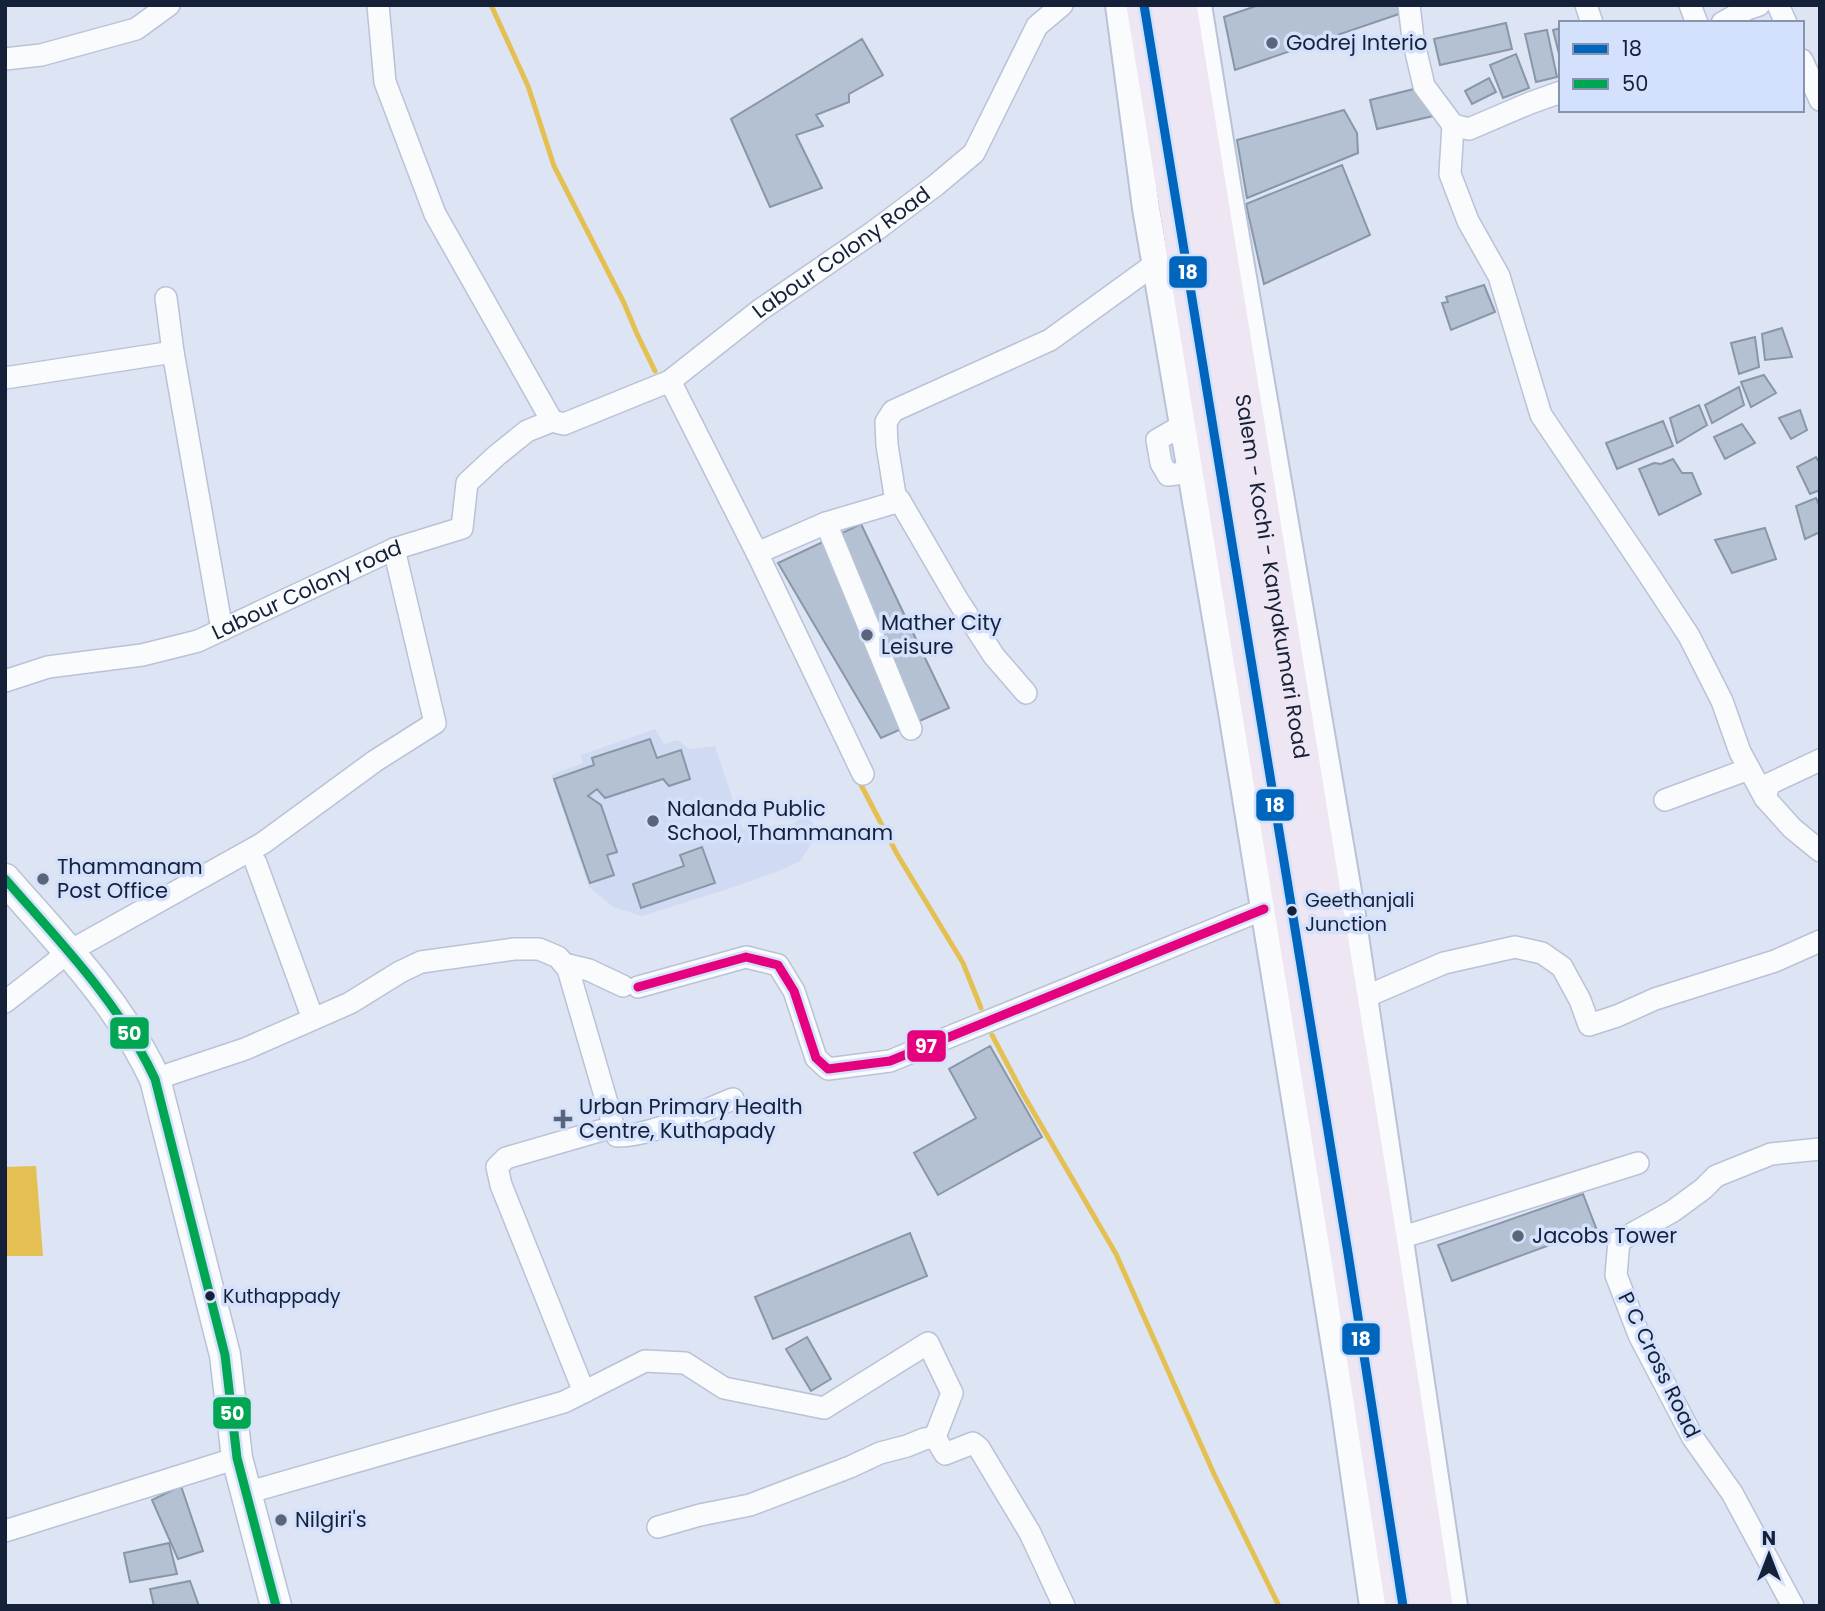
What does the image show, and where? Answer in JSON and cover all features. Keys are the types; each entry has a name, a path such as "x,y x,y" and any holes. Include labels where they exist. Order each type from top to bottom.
{"highway":[{"name":"Salem - Kochi - Kanyakumari Road","path":"1144,5 1163,124 1194,449 1348,1253 1397,1468 1435,1606"},
{"name":"Salem - Kochi - Kanyakumari Road","path":"1179,5 1293,640 1376,1224 1397,1468 1403,1606"},
{"path":"1163,124 1198,118"}],"main road":[{"path":"5,879 70,951 118,1014 141,1050 155,1079 225,1355 237,1458 276,1606"}],"street":[{"path":"378,5 385,82 435,214 552,421"},
{"name":"Labour Colony Road","path":"552,421 564,424 670,380 760,310 936,185 974,153 1037,26 1062,5"},
{"path":"1119,5 1146,208 1155,264 1194,449 1264,909 1343,1396 1373,1606"},
{"path":"1198,5 1229,198 1293,640 1365,997 1454,1606"},
{"path":"1409,5 1413,39 1424,86 1453,125 1469,130 1559,93"},
{"path":"1726,21 1759,5"},
{"path":"1778,5 1785,21"},
{"path":"5,59 41,55 135,29 166,6"},
{"path":"1804,64 1820,100"},
{"path":"1453,125 1450,174 1468,221 1499,276 1541,415 1689,636 1722,701 1740,752 1765,798 1792,828 1820,851"},
{"path":"1026,694 986,645 895,495 886,422 893,411 1050,340 1155,264"},
{"path":"166,298 222,630"},
{"path":"5,378 173,352"},
{"path":"670,380 863,774"},
{"name":"Labour Colony road","path":"5,681 48,667 142,655 198,641 394,549 462,528 467,483 527,431 552,421"},
{"path":"757,553 826,523 900,501"},
{"path":"826,523 911,729"},
{"path":"5,1002 70,951 263,843 375,761 435,723 394,549"},
{"path":"1765,798 1769,784 1820,760"},
{"path":"1665,800 1749,769"},
{"path":"256,863 313,1019"},
{"path":"564,964 589,970 630,986 747,957 778,965 794,992 816,1058 828,1069 890,1061 1264,909"},
{"path":"1365,997 1444,963 1516,947 1542,953 1562,967 1580,1000 1589,1025 1655,999 1775,961 1820,941"},
{"path":"155,1079 244,1049 350,1003 421,962 514,949 539,949 558,957 568,969 612,1127 617,1136 665,1126 733,1099"},
{"path":"584,1392 501,1185 497,1167 506,1158 612,1127"},
{"name":"P C Cross Road","path":"1793,1606 1732,1493 1693,1438 1639,1335 1616,1275 1619,1241 1673,1211 1716,1176 1770,1154 1820,1149"},
{"path":"1400,1238 1638,1163"},
{"path":"246,1493 564,1402 645,1361 685,1363 724,1388 824,1408 928,1343 952,1393 935,1437"},
{"path":"658,1527 750,1505 880,1453 935,1437"},
{"path":"935,1437 945,1454 973,1443 978,1448 1030,1533 1063,1606"},
{"path":"5,1531 237,1458"}],"shaded area":[{"name":"Nalanda Public School, Thammanam","path":"655,729 664,744 678,740 689,749 715,746 742,828 761,834 781,831 807,815 822,836 810,845 800,861 731,888 642,916 613,907 589,887 551,775 583,763 581,755"},
{"path":"36,1166 43,1256 5,1256 5,1167"}],"building":[{"name":"Godrej Interio","path":"1259,5 1402,5 1402,13 1235,70 1224,17"},
{"path":"1506,23 1512,49 1440,65 1434,39"},
{"path":"1559,28 1559,54 1553,30"},
{"path":"1547,30 1557,77 1536,82 1525,34"},
{"path":"862,39 883,75 849,94 849,102 816,115 823,126 796,135 822,188 770,207 731,119"},
{"path":"1516,54 1529,88 1503,98 1490,65"},
{"path":"1489,78 1496,92 1472,104 1465,91"},
{"path":"1414,89 1433,116 1377,129 1370,100"},
{"path":"1344,110 1357,133 1358,153 1247,198 1237,140"},
{"path":"1342,165 1370,235 1264,284 1246,204"},
{"path":"1484,285 1495,312 1451,330 1442,303 1448,302 1446,297"},
{"path":"1782,328 1792,357 1765,360 1762,334"},
{"path":"1755,337 1759,367 1739,374 1731,343"},
{"path":"1764,375 1776,393 1751,407 1741,382"},
{"path":"1739,387 1744,405 1712,423 1705,405"},
{"path":"1699,405 1707,425 1677,443 1670,418"},
{"path":"1800,410 1807,430 1791,439 1779,418"},
{"path":"1663,421 1673,446 1617,469 1606,443"},
{"path":"1742,424 1755,443 1725,459 1714,437"},
{"path":"1816,457 1820,464 1820,490 1810,494 1797,467"},
{"path":"1673,459 1682,473 1692,473 1701,494 1659,515 1639,469"},
{"path":"1816,498 1820,507 1820,532 1805,539 1796,506"},
{"name":"Mather City Leisure","path":"861,524 949,708 881,738 778,563"},
{"path":"1765,528 1776,559 1732,573 1715,540"},
{"name":"Nalanda Public School, Thammanam","path":"650,739 657,758 681,750 690,779 669,786 663,779 605,798 597,789 588,796 601,805 617,852 607,855 614,875 590,883 554,779 594,765 592,758"},
{"name":"Nalanda Public School, Thammanam","path":"702,847 715,883 641,908 633,884 684,866 680,855"},
{"path":"990,1046 1042,1137 938,1195 914,1153 976,1118 949,1069"},
{"name":"Jacobs Tower","path":"1583,1194 1596,1228 1452,1281 1438,1245"},
{"path":"910,1233 927,1276 773,1339 755,1297"},
{"path":"807,1337 831,1379 811,1391 786,1349"},
{"path":"181,1486 203,1551 178,1559 152,1500"},
{"path":"169,1543 177,1574 130,1582 124,1553"},
{"path":"190,1581 199,1606 154,1606 150,1589"}],"waterway":[{"path":"491,5 528,86 554,166 624,303 655,371"},
{"path":"858,779 897,854 963,963 981,1008"},
{"path":"992,1035 1116,1254 1214,1474 1279,1606"}],"transit line":[{"name":"18","path":"1144,5 1403,1606"},
{"name":"50","path":"5,879 106,998 155,1079 225,1355 237,1458 276,1606"},
{"name":"97","path":"638,987 746,957 778,965 794,991 816,1058 828,1069 890,1061 1264,909"}],"place":[{"name":"Godrej Interio","path":"1272,43"},
{"name":"Mather City Leisure","path":"867,635"},
{"name":"Nalanda Public School, Thammanam","path":"653,821"},
{"name":"Thammanam Post Office","path":"43,879"},
{"name":"Geethanjali Junction","path":"1292,911"},
{"name":"Urban Primary Health Centre, Kuthapady","path":"563,1119"},
{"name":"Jacobs Tower","path":"1518,1236"},
{"name":"Kuthappady","path":"210,1296"},
{"name":"Nilgiri's","path":"281,1520"}]}
